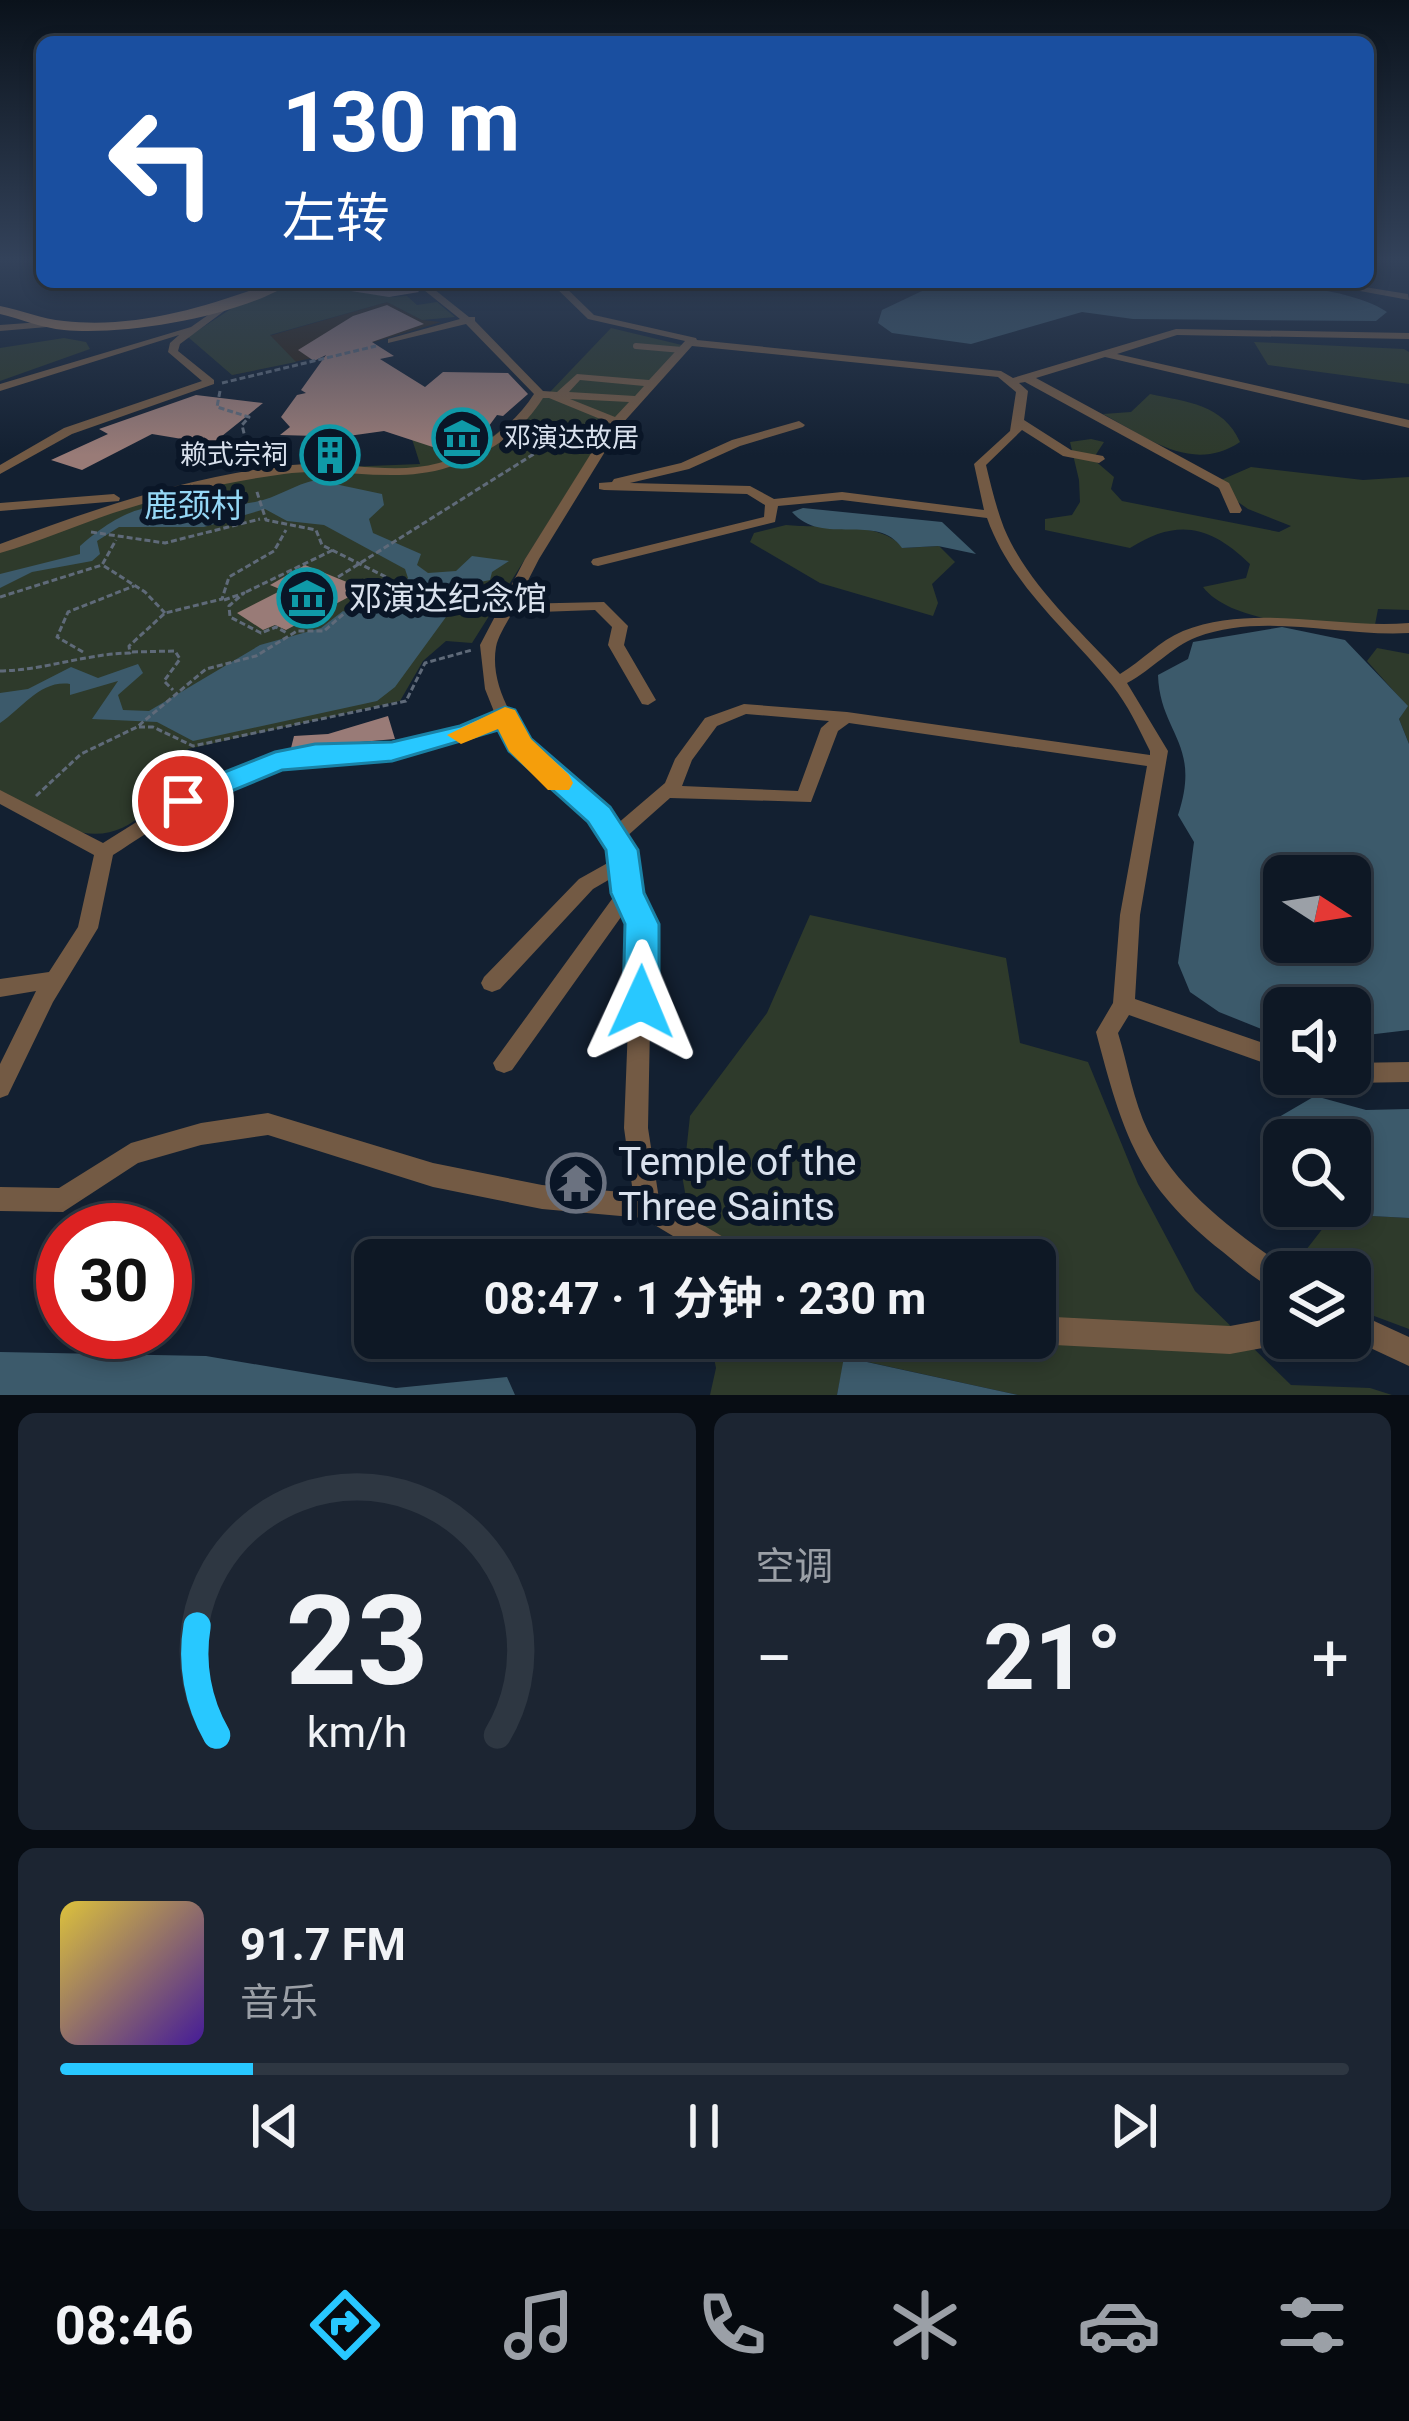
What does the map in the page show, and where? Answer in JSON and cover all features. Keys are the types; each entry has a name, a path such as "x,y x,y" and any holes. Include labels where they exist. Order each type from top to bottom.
{"street":[{"path":"0,328 54,324"},
{"path":"0,470 68,431 210,382 173,352 175,344 199,324"},
{"path":"392,341 452,324"},
{"path":"473,324 552,394 617,422"},
{"path":"624,324 689,338 617,422 505,609 488,646 490,691 520,744 599,814 614,837 627,893 642,924 636,1128 647,1206"},
{"path":"0,388 195,327"},
{"path":"1020,379 1176,332 1408,332"},
{"path":"0,399 131,344"},
{"path":"686,346 1020,379 1224,486 1235,510"},
{"path":"1104,354 1409,424"},
{"path":"0,507 139,497 255,476 355,466 432,469 460,460 510,429 577,376 648,382"},
{"path":"1020,379 1016,432 980,464 988,514 1030,587 1118,681 1159,751 1130,915 1124,1004 1107,1032 1141,1140 1174,1188 1263,1267"},
{"path":"552,394 636,399"},
{"path":"1018,422 1067,453 1099,459"},
{"path":"576,491 685,466 736,443 800,425"},
{"path":"604,487 750,490 772,502 842,496 988,514"},
{"path":"0,549 139,497"},
{"path":"598,562 770,519 772,502"},
{"path":"505,609 599,605 620,626 616,645 648,700"},
{"path":"1118,681 1147,670 1188,634 1234,624 1409,628"},
{"path":"614,837 667,792 684,759 722,715 744,709 847,717 1157,762"},
{"path":"0,1088 88,928 104,852 183,801 275,762 315,754 392,751 469,733 505,716"},
{"path":"667,792 805,798 830,728 847,717"},
{"path":"0,796 104,852"},
{"path":"492,983 586,884 623,863"},
{"path":"504,1063 627,893"},
{"path":"0,988 56,980"},
{"path":"1124,1004 1263,1053"},
{"path":"1371,1073 1409,1072"},
{"path":"0,1199 63,1200 131,1154 200,1134 268,1124 433,1175 542,1197 647,1206 703,1239"},
{"path":"1056,1331 1230,1340 1263,1334"},
{"path":"1371,1334 1409,1352"}],"lane":[{"path":"635,346 686,346"}],"path":[{"path":"255,476 242,436 250,417 217,406 222,394 214,385 343,358 392,341"},
{"path":"338,577 596,415"},
{"path":"256,500 262,519"},
{"path":"26,810 51,778 81,754 137,727 175,690 206,669 244,661 297,632 324,632 331,617 358,604 386,577 319,543 322,536 316,530 286,530 262,519 165,543 90,534"},
{"path":"222,599 230,577 274,551 286,530"},
{"path":"0,597 102,565 117,539"},
{"path":"130,653 129,646 165,613 222,599 232,601 333,550"},
{"path":"102,565 165,613"},
{"path":"84,654 71,640 57,637 60,622 81,603 134,586"},
{"path":"244,593 229,606 230,617 261,633 276,626 287,632"},
{"path":"137,727 153,727 193,746 307,724 406,700 425,663 488,646"},
{"path":"0,670 48,670 84,654 175,650 181,659 164,687 175,690"}],"shaded area":[{"path":"310,324 434,324 341,352 232,375 269,336"}],"green space":[{"path":"208,324 309,324 270,335 296,362 232,375 188,337"},
{"path":"611,328 686,346 609,426 472,643 446,641 423,661 400,701 188,749 168,785 141,816 108,833 67,828 0,791 0,552 124,503 293,469 420,464 412,439 437,424 493,436 550,392"},
{"path":"64,338 86,342 90,349 0,381 0,348"},
{"path":"1254,342 1404,349 1409,352 1409,384 1268,365"},
{"path":"1150,394 1214,412 1240,442 1222,451 1187,454 1153,442 1103,414 1131,412"},
{"path":"1070,442 1104,442 1093,459 1114,477 1111,489 1122,501 1279,532 1291,526 1248,509 1218,488 1221,480 1251,467 1363,480 1409,477 1409,610 1378,609 1374,630 1257,617 1217,600 1203,587 1246,578 1250,564 1207,534 1163,532 1130,548 1045,530 1045,519 1072,515 1080,502"},
{"path":"786,525 866,529 903,548 939,546 955,562 932,584 938,603 933,616 820,583 750,542 754,533"},
{"path":"1377,648 1409,654 1409,744 1399,719 1407,706 1367,661"},
{"path":"810,915 1006,958 1020,1043 1088,1062 1138,1184 1195,1291 1291,1385 1370,1388 1392,1395 1018,1395 854,1359 1056,1359 1056,1239 693,1239 683,1181 690,1116 767,1013"},
{"path":"1371,1216 1409,1218 1409,1329 1371,1315 1371,1251 1306,1250 1324,1227 1371,1227"},
{"path":"714,1359 845,1359 837,1395 710,1395"}],"water":[{"path":"880,324 1040,324 971,344 892,333"},
{"path":"316,480 382,494 384,505 369,519 373,533 421,554 417,565 428,573 456,571 472,556 509,561 492,572 490,580 470,584 395,687 377,701 193,741 157,722 92,719 118,681 70,695 70,684 59,684 41,691 0,723 0,693 28,689 71,667 98,678 138,664 143,673 118,695 123,710 149,711 260,645 321,628 343,611 370,610 387,599 408,578 405,569 324,525 287,521 265,509 204,527 119,527 97,541 100,554 92,561 32,572 0,588 0,574 80,554 80,546 106,526 147,507 255,502"},
{"path":"803,508 942,522 976,554 938,546 902,548 879,532 818,527 792,512"},
{"path":"1282,627 1345,640 1408,706 1399,719 1409,744 1409,1030 1371,1035 1371,987 1263,987 1263,1030 1219,1012 1190,992 1178,963 1194,842 1178,815 1184,791 1183,755 1165,712 1158,675 1188,659 1193,642"},
{"path":"1315,1096 1366,1110 1409,1109 1409,1218 1371,1216 1371,1119 1279,1117"},
{"path":"0,1352 36,1353 36,1359 206,1356 396,1388 507,1377 515,1395 0,1395"},
{"path":"844,1359 853,1359 1018,1395 837,1395"}],"building":[{"path":"340,324 424,324 372,342 394,356 380,359 425,387 443,372 508,373 528,394 503,416 497,415 486,430 448,452 384,431 334,438 340,461 321,460 316,436 280,435 290,427 281,417 297,395 306,393 301,390 326,355 314,361 298,350"},
{"path":"196,395 263,403 212,444 152,434 82,470 51,460 108,434 99,429"},
{"name":"邓演达纪念馆","path":"305,565 364,589 286,630 275,625 263,630 237,613 282,590 270,585"},
{"path":"388,716 395,739 291,748 294,736 328,734"}],"slow traffic":[{"path":"461,735 505,716 520,744 559,783"}],"place":[{"name":"邓演达故居","path":"462,438"},
{"name":"赖式宗祠","path":"330,455"},
{"name":"邓演达纪念馆","path":"307,598"},
{"name":"Temple of the Three Saints","path":"576,1183"}],"district":[{"name":"鹿颈村","path":"194,505"}],"route":[{"path":"183,801 275,762 315,754 392,751 469,733 505,716 520,744 599,814 622,850 627,893 642,924 641,1002"}]}
